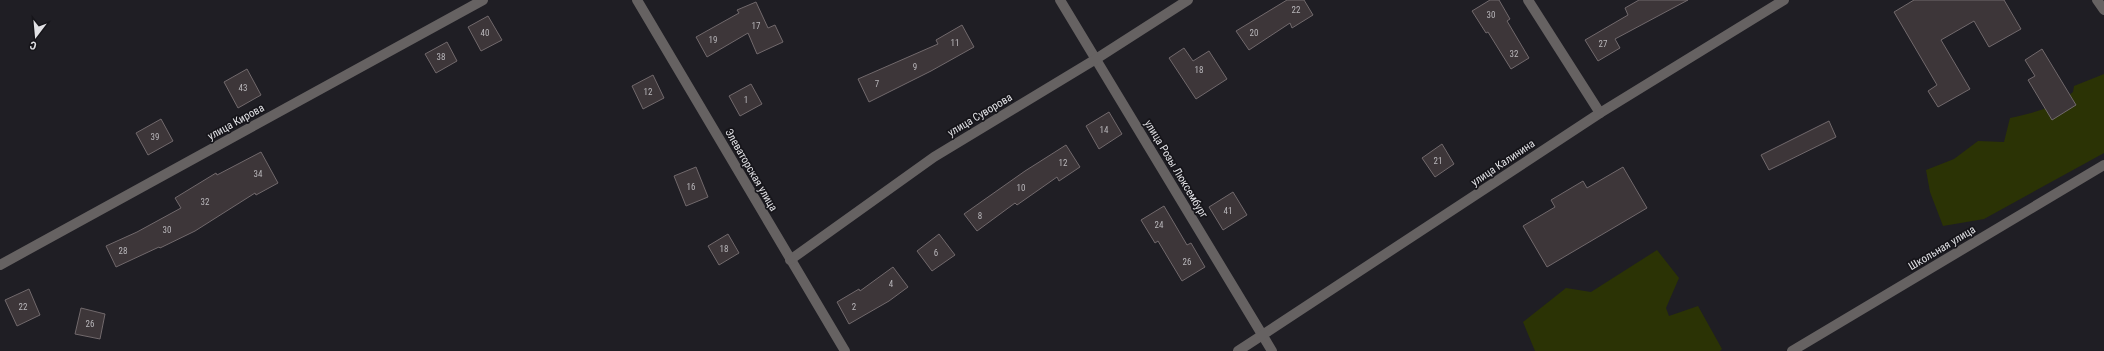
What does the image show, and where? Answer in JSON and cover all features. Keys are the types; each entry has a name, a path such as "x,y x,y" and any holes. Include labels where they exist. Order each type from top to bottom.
{"street":[{"name":"улица Кирова","path":"0,265 483,0"},
{"name":"Элеваторская улица","path":"637,0 845,351"},
{"name":"улица Розы Люксембург","path":"1060,0 1272,351"},
{"name":"улица Суворова","path":"790,260 934,157 1096,59 1188,0"},
{"path":"1528,0 1600,113"},
{"name":"улица Калинина","path":"1238,351 1263,336 1600,113 1784,0"},
{"path":"2097,0 2104,10"},
{"name":"Школьная улица","path":"1792,351 2104,165"}],"green space":[{"path":"2104,74 2104,153 1984,219 1943,226 1930,192 1926,170 1954,159 1978,141 2004,142 2010,118 2035,112 2051,106 2066,98 2073,92 2074,86"},
{"path":"1657,250 1679,278 1666,308 1669,316 1698,306 1722,349 1720,351 1535,351 1523,322 1566,288 1591,292"}],"building":[{"path":"1287,0 1304,0 1313,15 1292,28 1290,23 1249,50 1236,31"},
{"path":"1490,0 1499,0 1510,19 1507,21 1529,58 1511,69 1488,32 1486,33 1472,11"},
{"path":"1639,0 1688,0 1615,39 1620,48 1598,61 1585,40 1628,15 1625,8"},
{"path":"1914,0 2004,0 2021,29 1989,47 1974,21 1941,40 1970,89 1938,107 1928,91 1937,85 1894,12"},
{"path":"756,2 768,28 775,25 783,42 757,54 748,33 707,57 696,37 739,13 737,10"},
{"path":"488,16 502,40 481,51 468,27"},
{"path":"962,25 974,47 931,71 869,102 858,79 938,44 936,40"},
{"path":"447,42 457,61 436,73 425,54"},
{"path":"1184,48 1193,61 1209,51 1227,79 1196,99 1169,58"},
{"path":"2042,49 2076,105 2052,120 2028,80 2035,76 2025,60"},
{"path":"247,69 261,95 238,108 224,82"},
{"path":"653,75 664,98 643,109 632,86"},
{"path":"751,84 762,104 740,116 729,96"},
{"path":"1109,112 1122,134 1099,149 1086,126"},
{"path":"161,119 173,141 148,155 136,133"},
{"path":"1829,121 1836,137 1769,170 1761,155"},
{"path":"1442,144 1454,164 1435,177 1422,158"},
{"path":"1066,145 1080,167 1059,181 1057,177 1017,205 1015,203 977,231 964,214 1025,171"},
{"path":"261,152 278,183 256,195 255,193 195,231 116,267 106,246 137,232 181,208 175,198 216,173 217,175"},
{"path":"696,167 708,197 686,206 674,176"},
{"path":"1623,167 1647,208 1547,267 1523,226 1555,207 1551,200 1583,181 1587,188"},
{"path":"1233,192 1247,215 1223,230 1209,207"},
{"path":"1164,206 1187,245 1191,243 1205,267 1182,281 1158,241 1155,243 1141,220"},
{"path":"728,234 739,253 719,265 708,246"},
{"path":"939,234 955,255 932,271 917,251"},
{"path":"893,267 908,287 889,301 849,324 837,302 859,289 860,291"},
{"path":"29,289 40,315 17,326 5,300"},
{"path":"81,308 105,314 100,339 75,334"}]}
